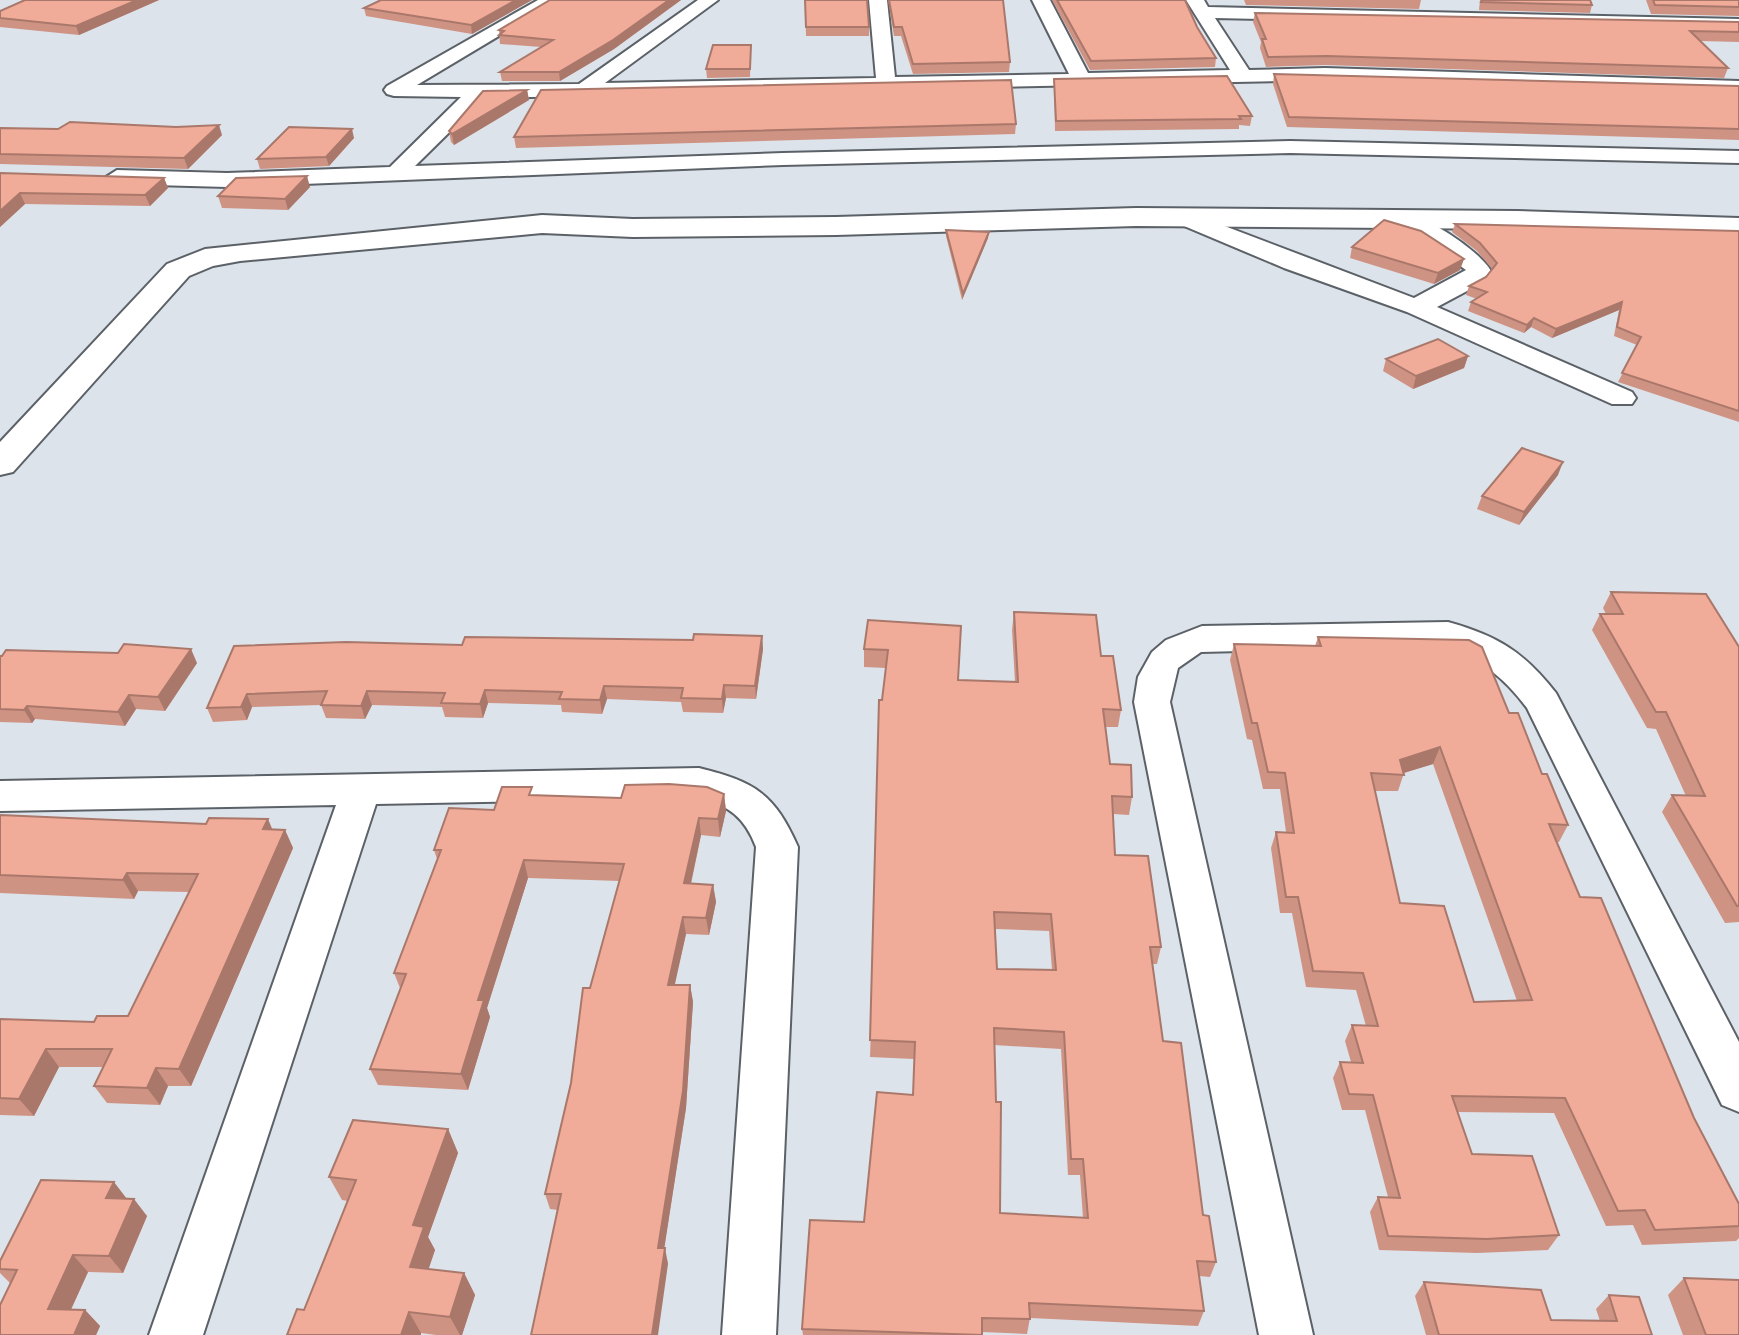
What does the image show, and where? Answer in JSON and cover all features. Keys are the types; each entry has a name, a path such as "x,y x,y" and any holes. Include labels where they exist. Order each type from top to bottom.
{"street":[{"path":"550,0 394,90 479,92 1325,74 1739,87"},
{"path":"585,89 709,0"},
{"path":"878,0 886,83"},
{"path":"1041,0 1081,78"},
{"path":"1463,0 1509,6 1536,18"},
{"path":"1621,0 1622,20"},
{"path":"1199,6 1244,77"},
{"path":"1199,6 1739,24"},
{"path":"395,175 433,133 479,92"},
{"path":"100,176 227,180 768,159 1290,147 1739,157"},
{"path":"1185,218 1293,263 1416,307 1622,398"},
{"path":"0,464 178,270 205,258 308,244 542,224 633,228 1185,218 1517,220 1739,227"},
{"path":"1407,220 1474,262 1479,271 1473,278 1416,307"},
{"path":"1286,1335 1152,702 1156,672 1171,650 1202,638 1448,634 1501,657 1519,671 1543,702 1739,1090"},
{"path":"0,796 699,783 739,793 766,817 777,847 749,1335"},
{"path":"176,1335 361,789"}],"building":[{"path":"25,0 137,0 76,26 0,18 0,11"},
{"path":"381,0 516,0 471,25 364,8"},
{"path":"550,0 669,0 613,40 559,72 500,72 553,40 499,35 504,31 499,30"},
{"path":"805,0 867,0 869,27 806,27"},
{"path":"889,0 1003,0 1010,62 913,64 902,27 894,27"},
{"path":"1057,0 1185,0 1216,58 1091,61"},
{"path":"1590,0 1592,5 1481,2"},
{"path":"1653,0 1739,0 1739,7 1655,5"},
{"path":"1255,13 1739,22 1739,32 1690,31 1728,68 1327,56 1268,57 1262,39 1266,39"},
{"path":"713,45 751,45 750,69 706,69"},
{"path":"1274,74 1739,86 1739,129 1289,117"},
{"path":"1227,76 1252,116 1239,116 1241,119 1056,121 1054,79"},
{"path":"1011,80 1016,124 514,137 541,90"},
{"path":"527,90 452,134 449,131 483,91"},
{"path":"70,122 176,127 219,125 184,158 0,154 0,128 58,129"},
{"path":"289,127 352,129 326,157 257,159"},
{"path":"0,173 164,178 145,195 20,193 0,211"},
{"path":"307,176 285,199 218,196 236,178"},
{"path":"1384,220 1421,231 1464,259 1438,273 1352,247"},
{"path":"1455,224 1739,231 1739,411 1622,373 1641,337 1617,327 1622,302 1556,329 1534,318 1527,325 1471,302 1487,292 1469,286 1486,277 1497,263 1480,243"},
{"path":"946,230 989,232 963,294"},
{"path":"1438,339 1468,356 1416,376 1386,359"},
{"path":"1522,448 1563,462 1524,512 1482,496"},
{"path":"1611,592 1706,594 1739,647 1739,906 1672,795 1705,796 1666,712 1656,712 1600,614 1623,614"},
{"path":"1014,612 1096,615 1101,656 1113,656 1121,710 1103,709 1110,764 1131,765 1132,797 1112,796 1115,855 1148,856 1161,947 1150,947 1163,1041 1181,1043 1203,1215 1209,1216 1216,1262 1197,1261 1204,1311 1029,1303 1030,1319 982,1318 982,1335 802,1329 810,1220 864,1222 877,1092 913,1095 915,1042 870,1040 879,700 882,700 888,650 864,649 868,620 961,626 958,680 1018,682","holes":["994,912 1051,914 1056,970 997,969","994,1028 1064,1032 1071,1159 1083,1159 1088,1218 1000,1213 1001,1102 996,1102"]},
{"path":"694,634 762,636 755,686 724,685 722,699 681,698 683,688 604,686 600,700 559,699 562,692 485,690 480,704 441,703 445,693 367,691 361,706 321,705 327,691 247,694 241,707 207,708 234,646 346,642 462,645 465,637 693,640"},
{"path":"1318,637 1469,640 1482,647 1509,713 1518,713 1542,774 1547,774 1568,825 1549,824 1580,897 1601,898 1694,1118 1739,1204 1739,1226 1655,1230 1645,1210 1618,1211 1565,1098 1452,1096 1472,1154 1532,1156 1559,1235 1487,1239 1388,1236 1378,1197 1400,1198 1373,1095 1349,1094 1340,1062 1363,1063 1352,1025 1378,1026 1363,973 1313,971 1298,897 1286,897 1276,832 1294,833 1285,773 1268,772 1257,723 1252,723 1234,644 1321,646","holes":["1440,747 1532,1000 1474,1002 1444,906 1400,903 1371,773 1404,775 1400,760"]},
{"path":"124,644 191,649 158,697 129,695 118,712 27,706 24,710 0,709 0,656 6,650 118,653"},
{"path":"625,785 707,787 724,794 718,819 699,818 684,883 713,885 706,918 683,917 668,985 690,985 683,1091 658,1248 665,1248 652,1335 531,1335 561,1194 545,1194 571,1083 583,988 590,988 624,864 524,860 478,1000 484,1000 461,1074 370,1069 406,974 394,973 441,850 434,850 449,808 494,810 502,787 532,787 529,795 621,798"},
{"path":"0,815 206,824 209,818 268,819 263,829 285,830 179,1069 156,1068 147,1088 94,1086 112,1049 46,1049 19,1099 0,1098 0,1019 94,1022 97,1016 128,1016 198,874 127,873 123,880 0,875"},
{"path":"353,1120 448,1129 413,1225 424,1227 410,1267 464,1273 450,1317 409,1312 401,1335 287,1335 297,1309 304,1310 356,1180 329,1177"},
{"path":"41,1180 114,1182 106,1198 134,1199 109,1256 73,1255 48,1309 85,1310 74,1335 0,1335 0,1305 17,1270 0,1269 0,1261"},
{"path":"1684,1278 1739,1280 1739,1335 1706,1335"},
{"path":"1424,1282 1541,1290 1551,1320 1617,1321 1609,1295 1639,1297 1652,1335 1439,1335"}]}
